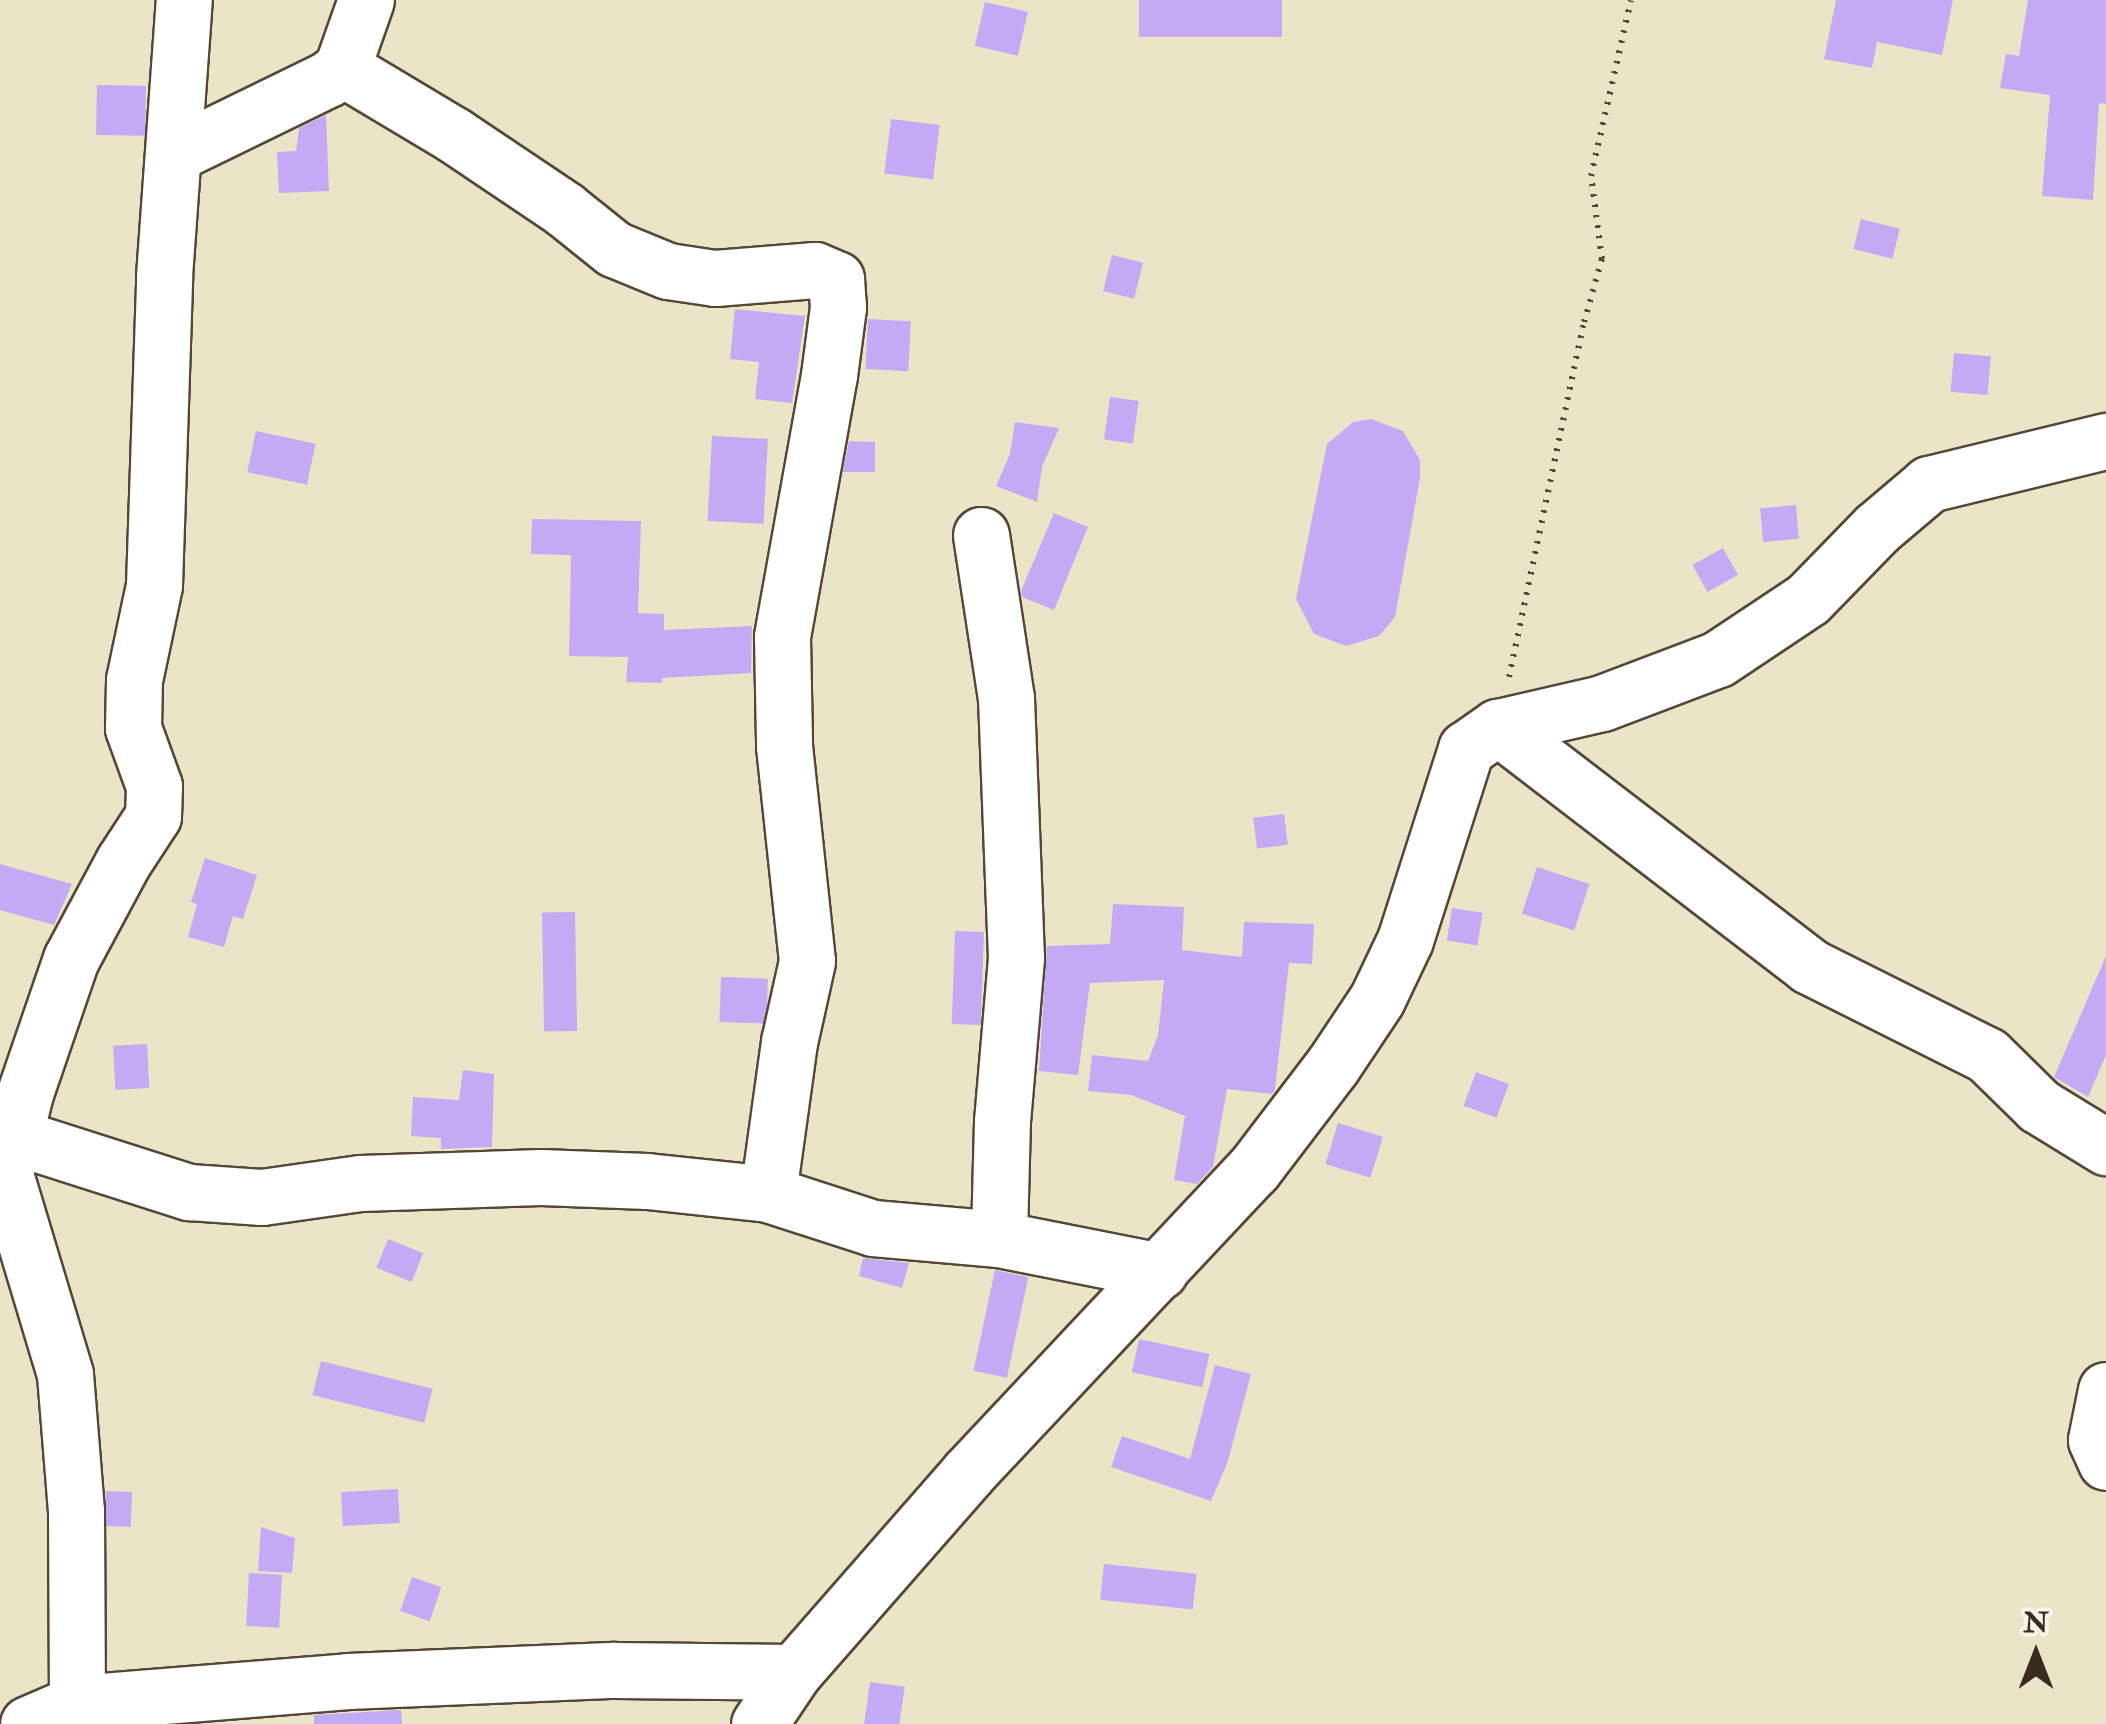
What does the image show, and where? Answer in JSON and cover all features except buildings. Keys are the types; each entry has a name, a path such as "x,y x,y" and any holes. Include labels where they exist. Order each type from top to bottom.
{"street":[{"path":"77,1703 76,1511 65,1374 5,1174 13,1136 70,959 122,862 153,816 154,786 133,728 134,680 154,585 164,276 184,0"},
{"path":"174,154 328,80 342,68 366,0"},
{"path":"342,68 454,135 564,208 614,249 668,271 715,278 815,270 836,279 838,307 829,375 782,637 784,746 807,961 789,1042 768,1194"},
{"path":"760,1724 794,1672 969,1472 1252,1170 1333,1065 1377,999 1423,892 1466,748 1498,727 1602,703 1718,660 1808,599 1876,529 1930,484 2106,440"},
{"path":"982,536 1006,698 1016,958 1002,1120 999,1239"},
{"path":"1498,727 1809,966 1987,1055 2039,1106 2106,1147"},
{"path":"13,1136 190,1192 262,1198 360,1182 540,1178 646,1181 768,1194 873,1228 999,1239 1160,1271"},
{"path":"2106,1390 2096,1440 2106,1462"},
{"path":"28,1724 77,1703 348,1680 615,1670 794,1672"}],"path":[{"path":"1498,727 1584,322 1602,259 1592,176 1631,0"}]}
